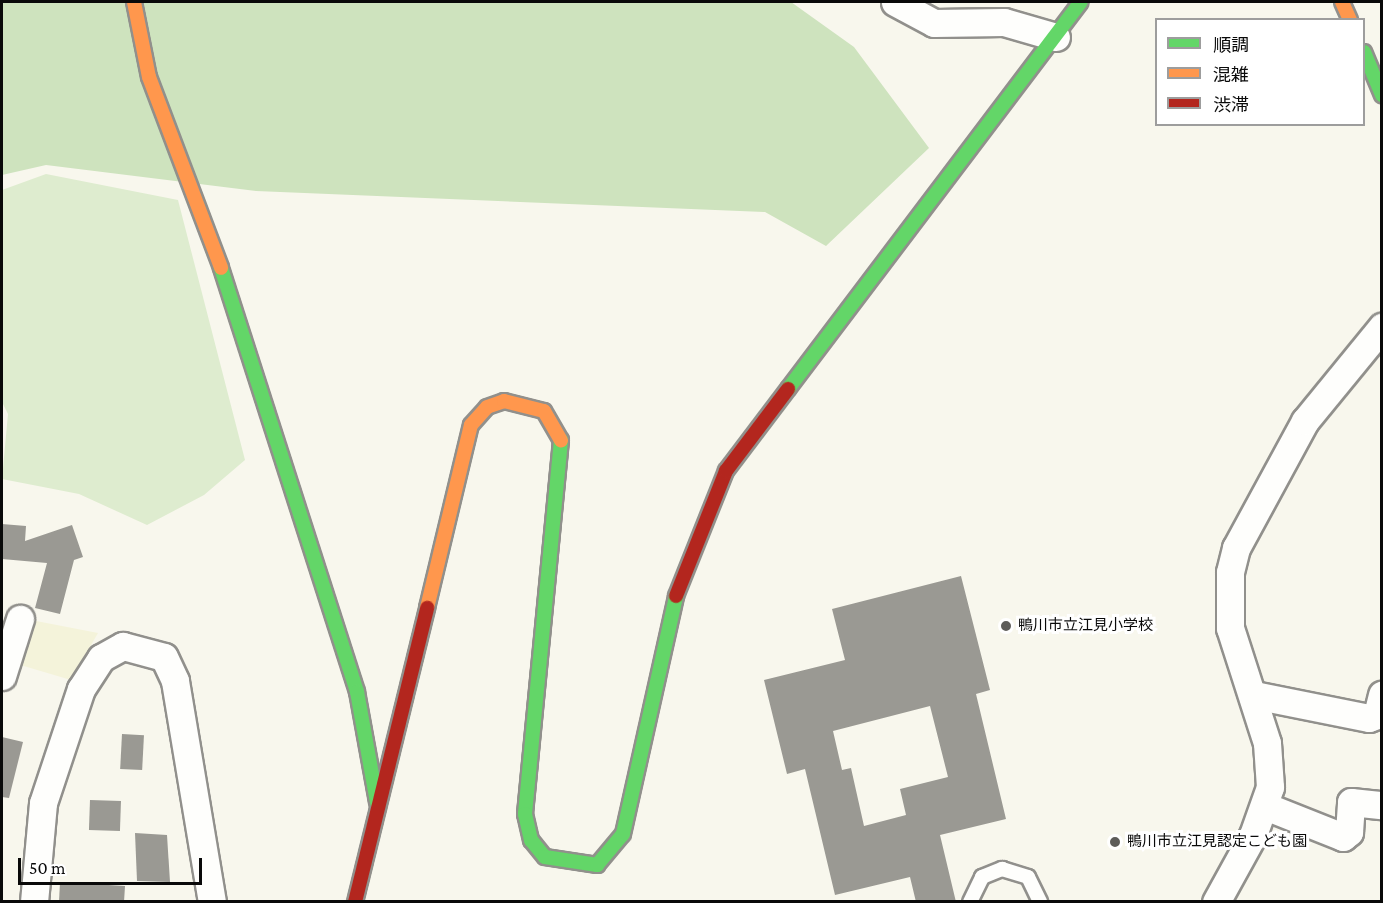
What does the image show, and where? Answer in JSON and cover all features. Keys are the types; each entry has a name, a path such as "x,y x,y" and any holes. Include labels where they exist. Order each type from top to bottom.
{"street":[{"path":"134,2 149,77 201,205 357,692 380,816"},
{"path":"895,2 934,22 1004,22 1056,37"},
{"path":"364,895 380,816 471,425 487,407 504,401 544,411 562,434 525,814 531,840 545,857 597,865 622,834 677,592 726,471 1081,2"},
{"path":"1342,2 1349,18"},
{"path":"1365,54 1382,95"},
{"path":"1216,902 1265,806 1270,766 1254,695 1230,628 1230,572 1236,548 1305,421 1382,327"},
{"path":"2,676 20,619"},
{"path":"34,902 43,803 81,689 101,658 123,646 164,657 175,681 212,902"},
{"path":"1254,695 1369,718 1377,716 1382,695"},
{"path":"1265,806 1343,837 1349,832 1351,802 1382,805"}],"lane":[{"path":"970,902 978,881 1002,869 1028,877 1040,902"}],"green space":[{"path":"2,2 791,2 854,47 929,148 826,246 765,212 256,191 46,165 2,175"},
{"path":"46,174 178,200 245,460 204,495 147,525 79,494 2,479 8,414 2,402 2,190"},
{"path":"31,620 98,633 71,680 17,664"}],"building":[{"path":"2,524 26,526 25,541 72,525 83,557 74,560 60,614 35,608 47,563 2,559"},
{"path":"961,576 990,690 976,694 1006,819 940,835 956,902 916,902 910,877 835,895 805,769 787,774 764,680 845,660 832,609","holes":["930,706 948,777 900,789 906,815 864,826 851,768 842,770 833,731"]},
{"path":"122,734 144,735 142,770 120,769"},
{"path":"2,737 23,742 9,798 2,797"},
{"path":"90,800 121,801 120,831 89,830"},
{"path":"135,833 167,835 170,882 137,881"},
{"path":"60,882 125,886 124,902 59,902"}],"traffic: fast":[{"path":"788,389 1081,2"},
{"path":"1365,54 1382,95"},
{"path":"221,268 357,692 377,802"},
{"path":"561,440 525,814 531,840 545,857 597,865 623,834 676,596"}],"traffic: slow":[{"path":"134,2 149,77 221,268"},
{"path":"1342,2 1349,18"},
{"path":"427,608 471,425 487,407 504,401 544,411 561,440"}],"traffic: jam":[{"path":"676,596 726,471 788,389"},
{"path":"355,902 427,608"}],"place":[{"name":"鴨川市立江見小学校","path":"1006,626"},
{"name":"鴨川市立江見認定こども園","path":"1115,842"}]}
